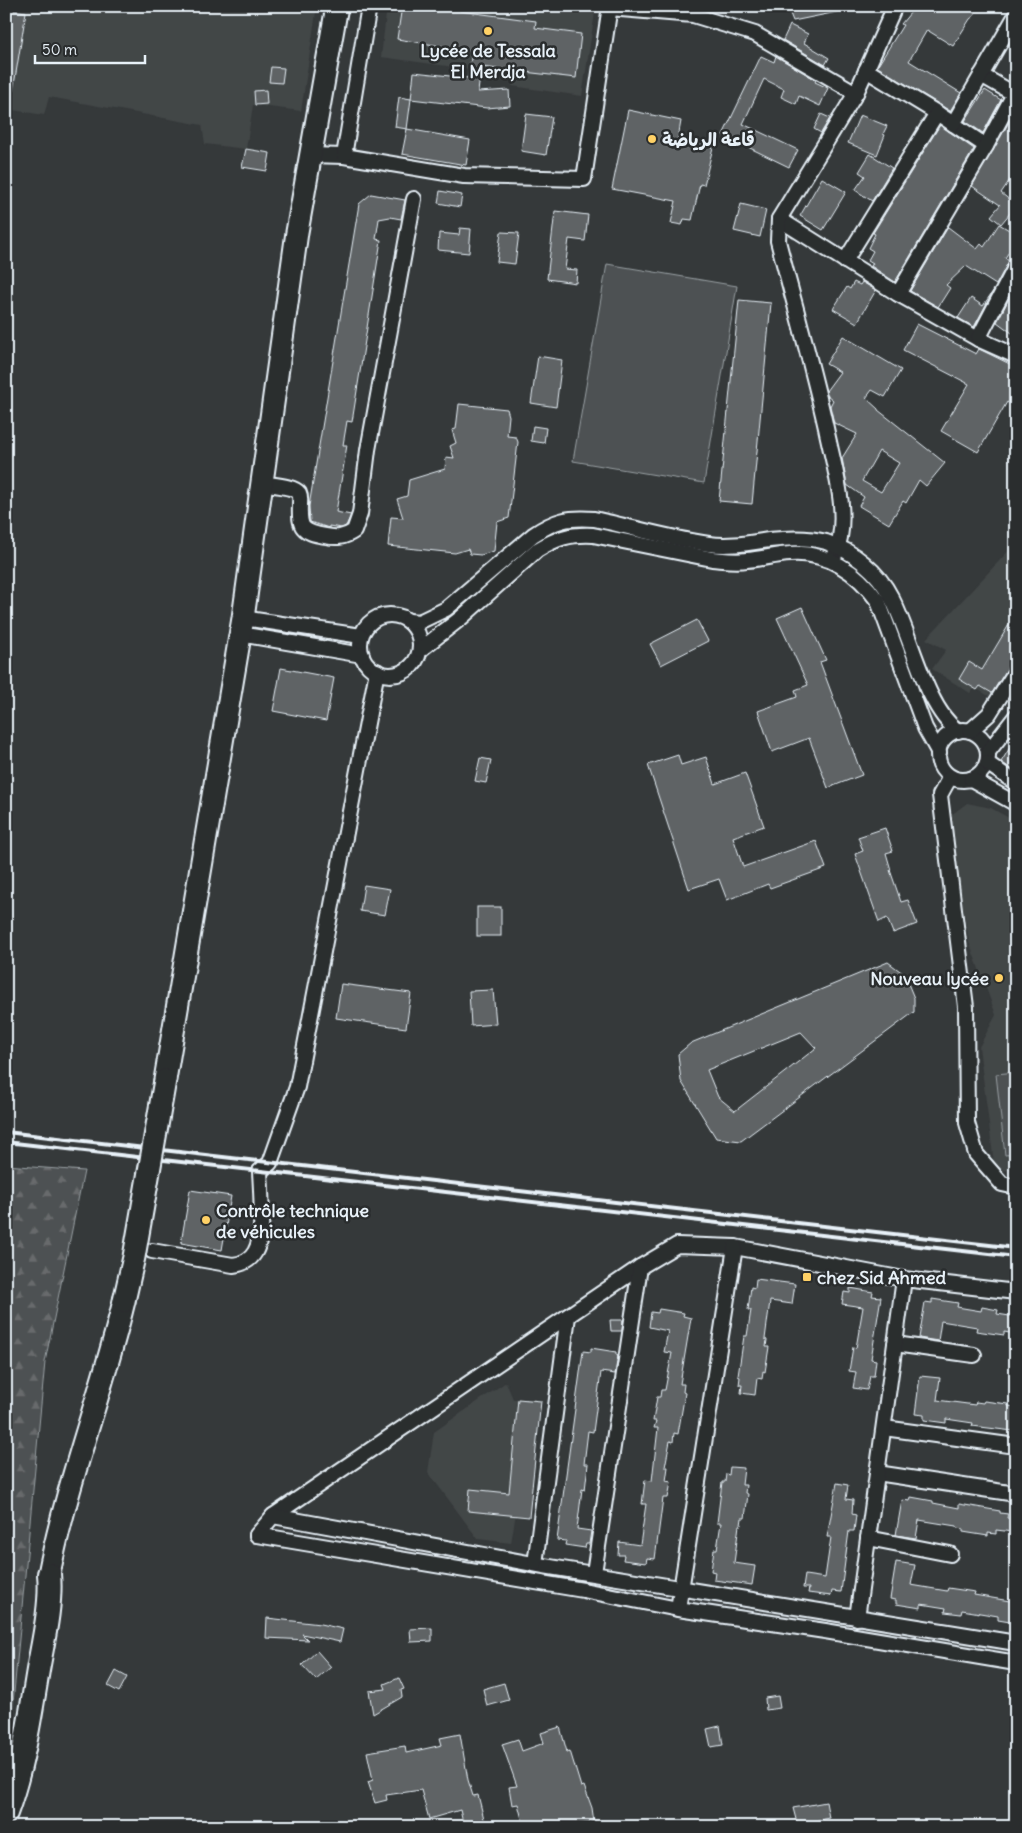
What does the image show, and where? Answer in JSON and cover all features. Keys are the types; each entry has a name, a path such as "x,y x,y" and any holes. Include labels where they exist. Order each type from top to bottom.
{"highway":[{"path":"6,1770 40,1593 49,1574"},
{"path":"6,1813 21,1766 37,1678 50,1596 49,1574"}],"main road":[{"path":"49,1574 65,1504 106,1374 134,1257 241,626 297,232 337,6"}],"street":[{"path":"344,156 369,6"},
{"path":"835,554 841,519 838,486 813,369 778,241 779,219 856,93 895,6"},
{"path":"310,155 344,156 464,176 584,179 610,7 693,15 755,34 856,93"},
{"path":"954,124 1016,15"},
{"path":"866,70 937,113 986,146"},
{"path":"898,294 1015,94 981,74"},
{"path":"844,261 937,113"},
{"path":"262,483 292,488 298,492 303,527 309,533 332,537 346,537 354,531 360,514 368,450 414,198"},
{"path":"779,219 898,294 978,339 1016,356"},
{"path":"978,339 1016,266"},
{"path":"409,621 418,634 420,650 417,659 404,672 395,674 377,672 370,667 362,654 360,646 361,636 372,621 381,616 391,615 419,622 446,608 533,535 549,524 563,520 577,518 594,519 710,544 739,544 796,538 825,542 868,587 878,601 925,728 939,752 941,766 950,777 964,780 971,779 983,770 987,757 1016,716"},
{"path":"420,650 461,618 537,550 550,542 576,534 593,535 712,559 745,560 790,554 835,554 866,564 880,579 892,597 930,692 949,725 982,739 987,757 1016,783"},
{"path":"241,626 361,636"},
{"path":"241,626 362,654"},
{"path":"939,752 945,739 964,731 989,714 1016,671"},
{"path":"152,1251 232,1266 251,1258 258,1247 262,1210 260,1172 270,1163 297,1087 377,672"},
{"path":"950,777 940,795 966,1007 967,1123 976,1154 1002,1184 1016,1187"},
{"path":"971,779 1016,804"},
{"path":"1016,1292 904,1279 735,1247 677,1245 640,1267 274,1516 257,1534 583,1590 678,1610 825,1631 1016,1663"},
{"path":"678,1610 683,1588 735,1247"},
{"path":"594,1573 640,1267"},
{"path":"857,1618 904,1279"},
{"path":"535,1564 568,1316"},
{"path":"895,1344 974,1355"},
{"path":"884,1428 1016,1446"},
{"path":"877,1473 1016,1494"},
{"path":"274,1516 535,1564 1016,1643"},
{"path":"868,1538 950,1554"},
{"path":"466,1571 474,1553"}],"shaded area":[{"path":"6,6 317,6 301,111 253,105 246,149 205,144 202,125 49,97 44,115 6,109"},
{"name":"Lycée de Tessala El Merdja","path":"387,6 596,6 582,96 512,86 513,75 381,57"},
{"path":"1016,543 1016,651 989,696 975,688 970,693 932,669 946,650 926,639"},
{"name":"Nouveau lycée","path":"967,803 991,808 1016,822 1016,1170 995,1171 979,1047 996,1015 969,942 947,818"},
{"path":"506,1382 513,1399 535,1399 511,1543 478,1539 428,1472 434,1432"}],"green space":[{"path":"607,264 737,286 704,483 573,461"},
{"path":"1016,1072 1016,1154 1005,1155 996,1074"},
{"path":"6,1165 84,1171 45,1362 10,1735 6,1739"}],"building":[{"path":"402,6 461,6 460,11 536,21 535,28 581,34 576,78 481,67 478,92 509,90 510,106 487,108 411,99 414,72 468,78 472,51 397,39"},
{"path":"787,6 836,6 837,12 793,21"},
{"path":"916,6 969,6 975,15 970,19 953,46 927,30 909,61 961,93 950,111 877,67 903,25 901,24"},
{"path":"6,9 26,12 13,91 6,91"},
{"path":"790,25 808,34 804,43 829,58 825,65 783,40"},
{"path":"761,56 774,62 776,56 816,80 815,82 828,88 820,106 799,96 796,104 781,97 784,89 764,79 743,124 798,150 789,167 723,135"},
{"path":"271,67 284,68 282,83 269,82"},
{"path":"266,90 267,104 255,105 254,91"},
{"path":"985,90 1001,100 983,133 965,121"},
{"path":"399,97 411,99 407,129 395,127"},
{"path":"628,110 681,121 678,138 713,147 704,185 700,184 692,220 684,219 682,225 671,223 676,201 612,189"},
{"path":"1016,110 1016,171 1001,193 1016,205 1016,215 1011,212 1001,224 991,216 1000,205 972,186"},
{"path":"526,114 552,117 546,155 521,151"},
{"path":"821,114 830,118 821,133 814,129"},
{"path":"860,115 887,126 877,155 848,143"},
{"path":"940,125 974,149 895,282 871,266 873,263 868,260 873,251 868,248 875,234 873,233"},
{"path":"407,129 470,140 466,165 402,154"},
{"path":"246,149 270,153 267,171 242,167"},
{"path":"870,154 892,168 872,201 855,190 865,176 859,172"},
{"path":"822,178 846,192 823,230 800,216"},
{"path":"440,191 462,195 460,207 438,203"},
{"path":"371,194 405,200 401,219 390,217 379,219 376,239 381,240 352,422 347,421 343,445 347,445 336,512 351,515 346,526 341,528 329,526 329,528 310,522 309,506 359,204"},
{"path":"741,204 766,210 760,237 734,231"},
{"path":"555,211 588,215 585,241 569,239 565,269 577,270 576,283 547,279"},
{"path":"999,224 1016,234 1016,241 1005,258 1009,261 996,285 966,266 946,285 950,288 938,307 910,291 948,227 977,249 981,244 984,247"},
{"path":"460,228 471,229 469,253 438,250 439,233 459,235"},
{"path":"501,232 519,233 515,264 497,262"},
{"path":"854,282 860,285 862,282 876,290 857,323 833,309 847,287 850,289"},
{"path":"1016,285 1016,336 997,322"},
{"path":"995,288 974,327 958,318 971,298 983,306"},
{"path":"739,300 771,303 752,504 719,501"},
{"path":"917,324 976,354 979,349 1016,367 1016,408 1007,402 978,452 941,431 969,384 903,350"},
{"path":"843,336 901,370 885,397 872,390 866,398 878,410 945,463 926,486 919,480 906,503 903,501 889,524 859,506 864,497 847,485 842,458 857,434 834,423 830,406 833,400 827,395 826,391 840,372 826,364","holes":["879,451 899,463 881,492 862,481"]},
{"path":"538,356 562,360 556,407 531,403"},
{"path":"459,404 507,409 509,416 507,436 516,437 518,442 509,518 497,522 494,551 481,555 470,554 468,549 455,553 388,546 391,517 403,518 397,499 407,496 409,480 445,469 446,457 454,458 450,446 456,443 452,430 456,429"},
{"path":"533,426 546,428 544,443 531,441"},
{"path":"802,607 826,660 820,662 862,775 828,788 809,738 772,752 758,711 797,697 795,690 808,685 777,618"},
{"path":"1016,613 1016,661 1009,666 992,693 980,686 977,690 959,679 969,662 982,670"},
{"path":"697,620 708,641 661,665 650,644"},
{"path":"281,668 334,678 326,721 273,711"},
{"path":"1016,738 1016,772 1001,762"},
{"path":"678,755 681,765 706,757 715,784 745,773 764,826 733,837 743,867 816,841 826,868 770,888 768,884 727,900 719,879 689,889 648,765"},
{"path":"480,758 491,760 486,783 475,781"},
{"path":"885,828 893,851 886,853 890,870 901,902 908,900 917,924 893,933 887,918 879,922 855,854 863,851 858,837"},
{"path":"364,885 390,889 385,915 360,911"},
{"path":"477,907 501,907 501,936 477,936"},
{"path":"888,962 904,974 914,998 914,1012 741,1141 716,1138 681,1081 678,1054 691,1043","holes":["801,1032 816,1048 735,1111 718,1097 707,1070"]},
{"path":"341,984 411,993 406,1028 336,1018"},
{"path":"493,990 496,1024 471,1026 469,991"},
{"name":"Contrôle technique de véhicules","path":"190,1190 231,1196 222,1250 181,1243"},
{"path":"756,1279 795,1284 792,1304 770,1301 765,1339 767,1340 766,1347 769,1347 765,1372 763,1371 762,1379 757,1378 755,1395 741,1393 742,1385 739,1385 740,1377 738,1376 744,1336 747,1336 751,1310 748,1310 751,1287 755,1288"},
{"path":"850,1288 873,1292 872,1296 881,1297 871,1359 876,1360 874,1376 870,1376 867,1390 853,1388 856,1372 849,1371 853,1347 856,1348 863,1307 842,1304 844,1292 850,1293"},
{"path":"932,1299 958,1303 957,1307 981,1311 982,1307 998,1310 997,1314 1016,1317 1016,1334 1004,1332 1004,1335 976,1331 977,1327 941,1321 938,1341 919,1338 925,1302 932,1303"},
{"path":"659,1309 684,1313 683,1316 691,1318 680,1384 684,1384 683,1392 685,1393 678,1434 674,1433 673,1442 670,1441 665,1467 668,1467 666,1481 671,1482 668,1498 663,1498 655,1559 647,1558 646,1563 623,1560 624,1555 618,1555 619,1542 640,1545 646,1504 642,1504 645,1480 652,1481 658,1428 654,1428 656,1421 653,1421 657,1397 660,1397 661,1390 665,1390 672,1353 664,1352 668,1331 649,1327 651,1312 658,1313"},
{"path":"610,1320 623,1320 622,1331 611,1331"},
{"path":"591,1348 616,1352 616,1355 618,1355 615,1374 601,1372 593,1432 588,1431 584,1464 588,1464 585,1490 582,1489 577,1529 591,1531 589,1544 586,1544 585,1548 565,1545 566,1541 557,1540 583,1351 591,1352"},
{"path":"920,1376 940,1378 937,1400 975,1405 976,1402 983,1403 984,1401 1016,1407 1016,1429 1013,1429 1013,1431 972,1426 973,1423 946,1419 946,1423 924,1420 924,1415 915,1414"},
{"path":"518,1399 541,1401 529,1517 468,1511 470,1489 509,1493"},
{"path":"730,1467 744,1468 742,1485 746,1485 745,1493 748,1494 745,1518 742,1518 741,1525 739,1525 734,1563 755,1566 752,1585 714,1580 715,1572 711,1571 714,1549 717,1549 721,1523 717,1523 722,1482 725,1482 726,1474 729,1475"},
{"path":"837,1483 848,1485 846,1499 853,1500 852,1514 856,1515 854,1531 849,1531 841,1592 832,1591 831,1596 808,1593 809,1588 803,1588 805,1575 825,1578 831,1537 827,1537"},
{"path":"911,1497 959,1508 959,1504 1000,1511 1000,1513 1008,1514 1007,1518 1015,1519 1013,1532 996,1530 996,1534 988,1533 988,1536 963,1532 963,1529 956,1526 919,1520 916,1538 896,1535 902,1500 910,1501"},
{"path":"896,1562 915,1565 911,1585 947,1591 948,1588 975,1592 974,1595 1016,1602 1016,1623 998,1620 998,1616 962,1610 961,1614 945,1612 946,1608 921,1604 921,1608 896,1604 896,1600 890,1599"},
{"path":"267,1618 320,1624 343,1629 340,1642 302,1634 308,1640 266,1638"},
{"path":"432,1628 432,1641 411,1642 410,1629"},
{"path":"317,1651 331,1667 316,1680 302,1665"},
{"path":"116,1671 127,1677 119,1692 108,1686"},
{"path":"399,1678 404,1689 401,1690 402,1697 373,1714 369,1691 386,1689 384,1684"},
{"path":"504,1683 509,1700 487,1706 483,1689"},
{"path":"778,1696 780,1708 766,1710 765,1698"},
{"path":"720,1726 723,1745 711,1747 707,1729"},
{"path":"560,1727 567,1752 570,1751 581,1787 584,1786 592,1808 594,1822 572,1825 573,1827 524,1827 518,1804 512,1805 509,1787 517,1786 502,1744 518,1739 522,1751 544,1743 541,1733"},
{"path":"460,1734 468,1780 473,1796 478,1795 486,1827 464,1827 460,1810 429,1819 421,1790 386,1795 387,1800 375,1803 368,1782 373,1780 367,1752 405,1746 406,1753 442,1745 440,1738"},
{"path":"826,1802 829,1818 814,1821 815,1826 798,1827 793,1808"}],"railway":[{"path":"6,1132 1016,1248"},
{"path":"6,1142 1016,1257"}],"place":[{"name":"Lycée de Tessala El Merdja","path":"488,31"},
{"name":"قاعة الرياضة","path":"652,139"},
{"name":"Nouveau lycée","path":"999,978"},
{"name":"Contrôle technique de véhicules","path":"206,1220"},
{"name":"chez Sid Ahmed","path":"807,1277"}]}
